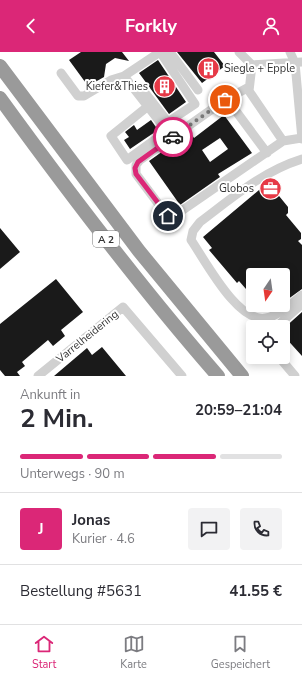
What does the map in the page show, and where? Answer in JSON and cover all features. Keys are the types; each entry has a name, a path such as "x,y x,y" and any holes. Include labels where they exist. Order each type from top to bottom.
{"highway":[{"name":"A 2","path":"0,66 139,251 242,376"},
{"name":"A 2","path":"0,98 51,168 124,262 218,376"}],"street":[{"path":"61,73 78,96 84,96 111,80 126,74 160,52 195,104 168,122 126,74"},
{"path":"170,52 198,90"},
{"path":"239,52 247,62 252,65 299,62"},
{"path":"249,87 228,99 138,162 135,168 136,174 165,213 174,216 267,154 283,141 302,138 299,62 290,52"},
{"path":"252,65 252,77 249,91 283,141"},
{"path":"126,74 144,99 147,107 167,131 127,160 111,136 147,107"},
{"path":"228,99 267,154"},
{"path":"302,159 286,164 264,174 200,222 193,231 191,240 228,295 245,313 253,318 266,318 284,309 302,295"},
{"path":"284,320 302,304"},
{"name":"Varrelheidering","path":"38,376 123,307 182,376"},
{"path":"285,364 295,376"}],"building":[{"path":"81,52 122,52 129,61 115,58 106,64 104,77 88,86 69,60"},
{"name":"Siegle + Epple","path":"177,52 214,52 225,66 202,83"},
{"name":"Kiefer&Thies","path":"158,60 186,102 169,114 139,73"},
{"path":"224,115 252,153 218,174 220,177 180,205 149,161 190,132 194,138","holes":["220,138 228,149 210,162 202,150"]},
{"path":"151,120 158,130 130,149 124,140 129,137 125,132 134,125 137,130"},
{"path":"265,185 271,186 288,207 288,213 286,215 301,233 301,239 298,241 302,245 302,289 290,298 290,268 246,268 246,289 239,281 237,283 209,250 212,248 203,237"},
{"path":"0,228 20,252 0,269"},
{"path":"56,279 83,312 61,330 65,336 53,346 48,340 22,362 25,366 17,372 20,376 5,376 0,370 0,324"},
{"path":"302,312 302,356 290,343 290,323"},
{"path":"102,347 126,376 54,376 87,348 92,355"}],"way so far":[{"path":"173,137 225,100"}],"place":[{"name":"Siegle + Epple","path":"208,68"},
{"name":"Kiefer&Thies","path":"164,86"},
{"name":"Globos","path":"270,188"}],"route":[{"path":"168,216 136,174 135,168 138,162 173,137"}]}
